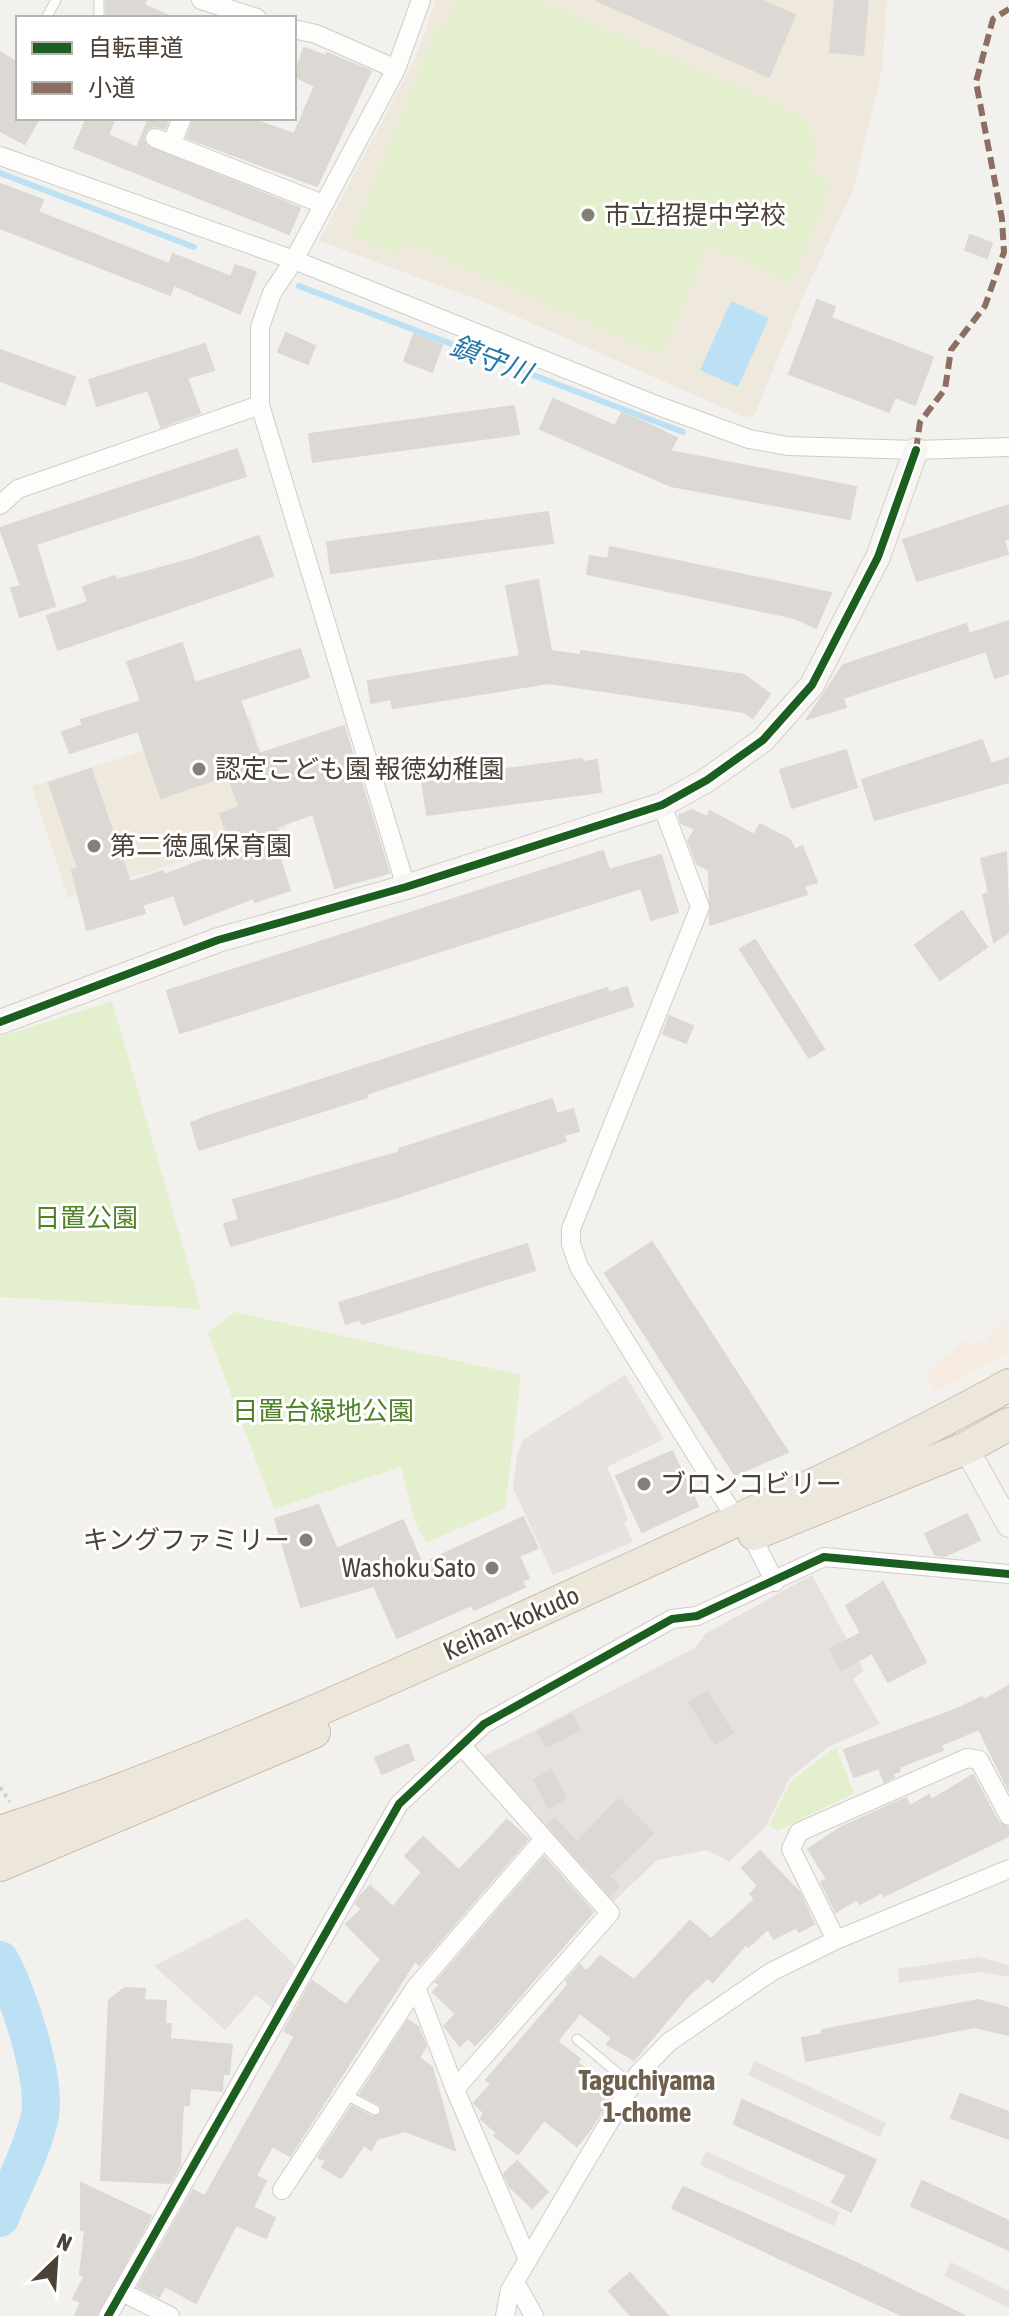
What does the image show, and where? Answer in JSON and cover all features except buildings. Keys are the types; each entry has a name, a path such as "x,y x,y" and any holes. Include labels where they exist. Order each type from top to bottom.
{"highway":[{"name":"Keihan-kokudo","path":"0,1865 405,1693 745,1527 1009,1385"},
{"name":"Keihan-kokudo","path":"7,1822 212,1751 745,1527 966,1448 1009,1424"}],"street":[{"path":"201,0 223,13 243,16"},
{"path":"406,887 260,405 260,327 272,293 294,260 396,69 421,0"},
{"path":"296,29 316,34 396,69"},
{"path":"180,120 163,142 323,204"},
{"path":"0,156 294,260 656,405 749,439 788,446 916,450 1009,447"},
{"path":"0,505 18,489 260,405"},
{"path":"0,1022 218,940 406,887 662,805 707,780 763,740 812,685 878,557 916,450"},
{"path":"662,805 700,907 589,1180 571,1229 571,1244 579,1267 745,1527 775,1582"},
{"path":"966,1448 1009,1525"},
{"path":"108,2316 399,1804 484,1724 672,1619 697,1616 824,1557 1009,1574"},
{"path":"455,2089 610,1913 461,1745"},
{"path":"836,1940 791,1849 799,1832 967,1758 979,1760 1009,1816"},
{"path":"282,2190 416,1987 544,1839"},
{"path":"505,2316 515,2282 632,2085 669,2042 771,1972 836,1940 1009,1869"},
{"path":"416,1987 455,2089 528,2260"},
{"path":"515,2282 534,2316"},
{"path":"122,2292 170,2316"}],"lane":[{"path":"577,2039 632,2085"},
{"path":"344,2094 375,2110"}],"path":[{"path":"0,1787 7,1822"}],"shaded area":[{"name":"市立招提中学校","path":"436,0 887,0 882,69 854,188 805,292 754,416 744,417 482,301 319,241 415,59"},
{"path":"250,717 286,828 68,898 32,786"},
{"path":"1009,1314 1009,1353 936,1392 926,1375 966,1338 969,1343 985,1342"},
{"path":"625,1375 664,1439 607,1467 628,1520 624,1522 633,1542 553,1575 513,1488 517,1455 524,1439"},
{"path":"812,1575 864,1671 853,1679 880,1724 828,1747 789,1779 766,1826 729,1862 707,1850 657,1860 611,1904 480,1758 695,1648 705,1634"},
{"path":"247,1918 295,1965 272,2008 256,1995 225,2030 154,1966"},
{"path":"978,1957 1009,1965 1009,1977 979,1972 899,1983 898,1969"},
{"path":"755,2061 886,2123 880,2137 748,2075"},
{"path":"706,2151 840,2212 834,2226 700,2165"},
{"path":"951,2262 1009,2291 1009,2308 944,2276"}],"green space":[{"name":"市立招提中学校","path":"457,0 538,0 776,103 806,121 818,149 810,168 831,184 792,283 708,246 662,356 405,241 398,256 352,236 437,27 444,29"},
{"name":"日置公園","path":"112,1001 201,1309 0,1297 0,1037"},
{"name":"日置台緑地公園","path":"234,1312 521,1375 505,1508 426,1543 415,1522 401,1467 274,1509 208,1333"},
{"path":"836,1747 854,1793 777,1831 769,1825 791,1781"}],"water":[{"path":"731,301 769,318 738,387 700,370"}],"waterway":[{"name":"鎮守川","path":"0,173 194,247"},
{"name":"鎮守川","path":"299,286 683,432"},
{"path":"0,1960 30,2039 41,2104 31,2145 0,2218"}],"marked path":[{"path":"916,450 920,422 945,389 951,350 985,306 1004,252 1002,219 976,82 993,19 1009,9"}],"cycle path":[{"path":"0,1022 218,940 406,887 662,805 707,780 763,740 812,685 878,557 916,450"},
{"path":"108,2316 399,1804 484,1724 672,1619 697,1616 824,1557 1009,1574"}],"place":[{"name":"市立招提中学校","path":"588,215"},
{"name":"認定こども園 報徳幼稚園","path":"199,769"},
{"name":"第二徳風保育園","path":"94,846"},
{"name":"ブロンコビリー","path":"644,1484"},
{"name":"キングファミリー","path":"306,1540"},
{"name":"Washoku Sato","path":"492,1568"}],"district":[{"name":"Taguchiyama 1-chome","path":"647,2096"}]}
